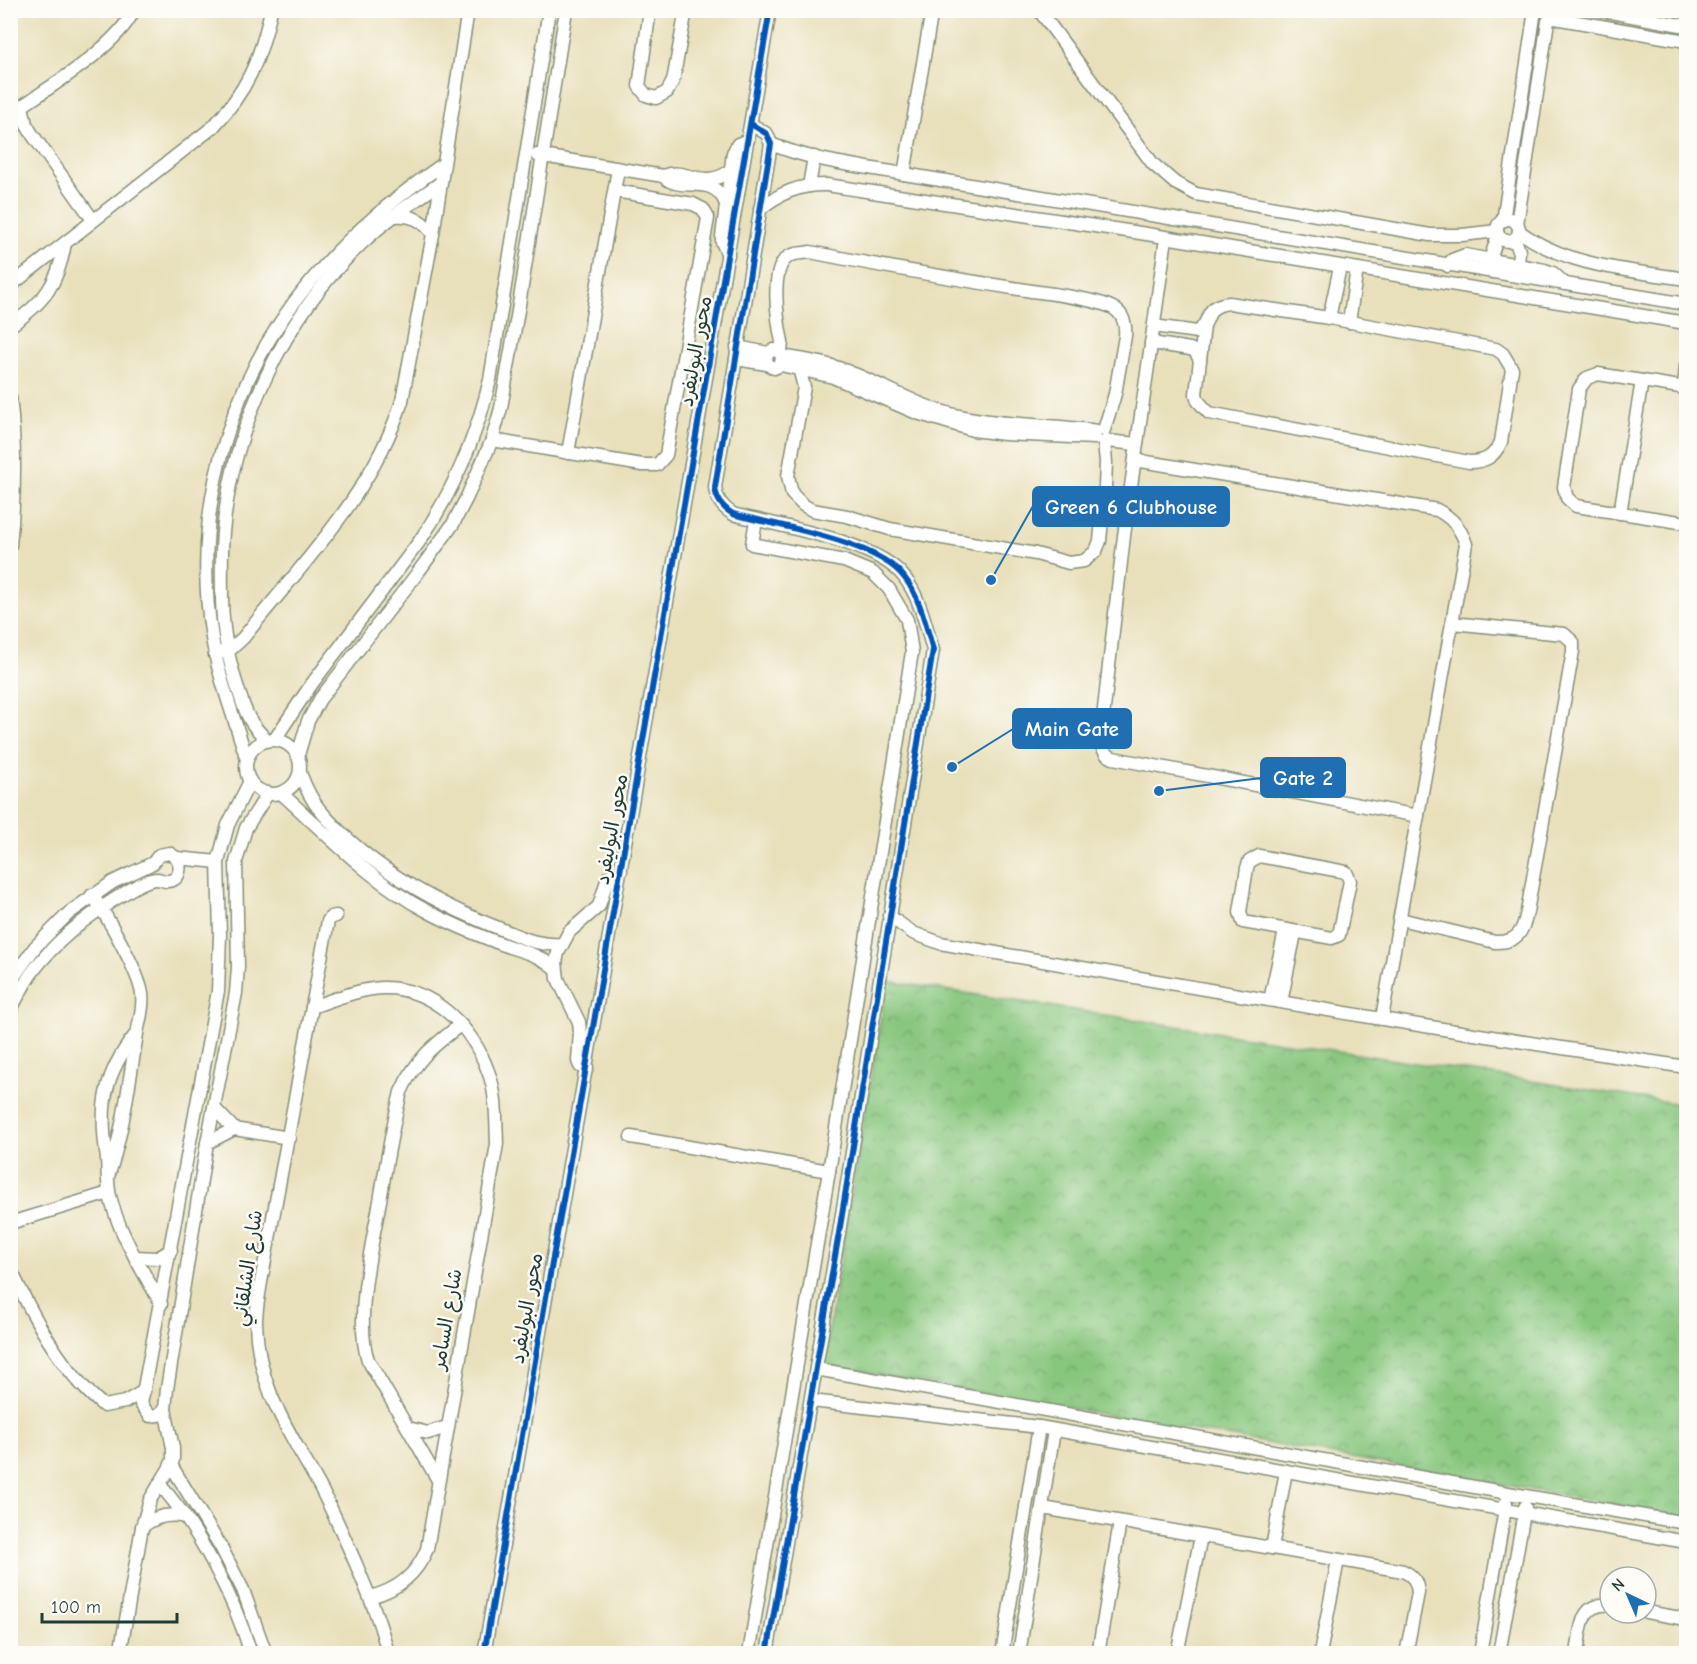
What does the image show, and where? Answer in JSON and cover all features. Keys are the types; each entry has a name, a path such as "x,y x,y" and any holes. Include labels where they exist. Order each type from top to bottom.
{"street":[{"path":"93,220 32,134 26,124 22,106 92,56 122,29 134,10"},
{"path":"10,286 213,127 227,111 254,68 265,43 271,10"},
{"path":"221,653 243,638 332,528 361,488 385,447 402,401 433,234 468,10"},
{"path":"271,740 419,542 446,499 462,466 483,408 490,380 549,10"},
{"path":"298,755 308,721 320,699 416,576 453,524 492,440 501,408 517,317 566,10"},
{"path":"650,10 639,86 646,95 656,98 667,92 673,81 686,10"},
{"name":"محور البوليفرد","path":"484,1653 770,10"},
{"path":"904,174 932,10"},
{"path":"1039,10 1153,164 1181,188 1196,195 1430,235 1462,236 1500,229 1511,220 1517,231 1544,247 1573,259 1686,279"},
{"path":"1600,10 1686,26"},
{"path":"1490,260 1500,229 1532,14"},
{"path":"1532,14 1540,21 1554,16 1686,41"},
{"path":"1518,265 1520,251 1517,231 1554,16"},
{"path":"751,124 767,134 771,144 736,353 715,487 716,493 720,503 728,511 856,545 880,556 904,576 916,598 933,650 811,1401 767,1653"},
{"path":"728,255 722,242 722,236 730,171 736,147 748,140"},
{"path":"771,144 787,151 904,174 1686,304"},
{"path":"527,154 663,176 674,173 685,180 712,187 721,195 726,204"},
{"path":"809,186 814,157"},
{"path":"271,740 248,717 221,653 210,619 207,575 211,503 227,433 252,371 284,316 324,265 378,214 442,165"},
{"path":"568,453 618,169"},
{"path":"685,180 714,179 730,171"},
{"path":"439,184 394,216 350,254 310,302 276,358 249,417 235,464 223,532 221,653 226,696 247,760 246,771 255,787 274,793 365,871 404,898 447,922 538,956 556,969"},
{"path":"760,209 783,194 809,186 827,185 1686,323"},
{"path":"492,440 649,466 657,465 666,455 707,229 706,213 699,206 615,190"},
{"path":"394,216 407,216 419,220 433,234"},
{"path":"1500,229 1504,240 1517,231"},
{"path":"1167,238 1137,441 1100,742 1102,749 1113,758 1418,816"},
{"path":"10,326 35,309 44,298 58,272 65,243"},
{"path":"775,357 781,337 776,285 779,267 792,255 810,252 898,270 1078,299 1108,306 1121,315 1126,328 1115,394 1102,436 1105,487 1100,541 1096,551 1089,558 1069,563 1036,554 890,529 847,516 812,510 803,505 792,494 788,481 804,387 799,368"},
{"path":"1448,266 1452,260 1465,255 1545,270 1566,285"},
{"path":"1329,318 1340,267"},
{"path":"1349,322 1357,269"},
{"path":"1229,303 1349,322 1488,347 1503,354 1512,369 1501,442 1496,452 1489,459 1469,462 1216,416 1202,408 1198,401 1196,394 1204,326 1209,312 1214,307 1229,303"},
{"path":"1154,326 1197,333 1204,326"},
{"path":"1173,346 1176,330"},
{"path":"1151,343 1190,349 1195,351 1200,360"},
{"path":"736,353 826,364 846,376 907,398 950,419 1005,434 1102,436 1137,441"},
{"path":"775,357 799,368 846,376"},
{"path":"1686,366 1685,388 1598,374 1587,378 1579,389 1564,493 1576,506 1686,523"},
{"path":"804,387 816,372"},
{"path":"1620,513 1642,381"},
{"path":"10,397 15,456 10,545"},
{"path":"1135,460 1437,510 1456,523 1462,533 1466,544 1382,1018"},
{"path":"749,1653 912,652 907,620 889,589 873,573 844,561 752,544 756,520"},
{"path":"1400,919 1495,942 1510,940 1522,931 1569,678 1574,647 1571,639 1564,634 1452,623"},
{"path":"247,760 256,745 271,740 289,744 298,755 300,773 308,794 326,817 352,843 393,874 473,919 541,945 562,944"},
{"path":"120,1653 142,1527 150,1500 171,1465 173,1448 165,1409 207,1143 236,993 238,967 236,862 246,828 274,793 293,785 300,773"},
{"path":"165,1409 158,1415 150,1416 141,1404 218,991 220,935 218,862 228,825 250,781"},
{"path":"10,982 35,947 51,930 92,895 153,863 157,857 165,853 177,858 181,866 179,874 166,882 158,879 153,872 153,863"},
{"path":"1259,856 1346,872 1350,881 1339,935 1332,938 1290,932 1248,925 1240,918 1247,868 1254,858 1259,856"},
{"path":"177,858 218,862"},
{"path":"587,1068 580,1066 578,1060 579,1022 562,989 556,969 558,953 569,932 598,906 609,875 621,870"},
{"path":"10,1011 30,976 72,930 101,907 139,885 158,879"},
{"path":"92,895 101,907 132,967 142,993 142,1009 121,1130 109,1174"},
{"name":"شارع الشلقاني","path":"336,916 331,917 328,921 256,1320 259,1359 269,1394 329,1505 370,1597 388,1653"},
{"path":"889,916 913,933 940,943 1491,1038 1686,1067"},
{"path":"1275,1001 1290,932"},
{"path":"312,1007 365,990 384,988 404,990 433,1000 460,1025 430,1048 419,1060 401,1092 374,1234 362,1335 368,1360 438,1480"},
{"name":"شارع السامر","path":"370,1597 399,1586 419,1566 427,1549 497,1144 496,1116 489,1072 474,1042 460,1025"},
{"path":"137,1033 124,1048 115,1065 104,1097 103,1133 109,1174 109,1193 118,1222 161,1304"},
{"path":"214,1108 234,1129"},
{"path":"207,1143 234,1129 289,1138"},
{"path":"631,1137 829,1171"},
{"path":"10,1223 109,1193"},
{"path":"135,1257 158,1258 171,1250"},
{"path":"10,1268 46,1336 91,1394 104,1406 125,1402 144,1391"},
{"path":"816,1369 1686,1523"},
{"path":"811,1401 1039,1427 1686,1542"},
{"path":"408,1428 428,1433 447,1427"},
{"path":"1002,1653 1039,1427"},
{"path":"1019,1653 1054,1430"},
{"path":"171,1465 222,1549 243,1590 266,1653"},
{"path":"1272,1548 1286,1471"},
{"path":"159,1484 173,1499 208,1556 251,1653"},
{"path":"1480,1653 1508,1493"},
{"path":"1499,1653 1527,1495"},
{"path":"1043,1508 1403,1571 1414,1579 1418,1586 1406,1653"},
{"path":"142,1527 159,1516 185,1517"},
{"path":"1098,1653 1120,1522"},
{"path":"1178,1653 1201,1536"},
{"path":"1320,1653 1338,1560"},
{"path":"1577,1653 1584,1616 1591,1608 1598,1605"},
{"path":"1658,1614 1686,1619"}],"green space":[{"path":"887,981 1686,1105 1686,1517 823,1365"}],"cycle path":[{"path":"484,1654 770,10"},
{"path":"751,124 767,134 771,144 715,487 718,499 733,514 825,536 850,544 891,564 904,577 914,593 933,650 839,1233 767,1654"}],"place":[{"name":"Green 6 Clubhouse","path":"991,580"},
{"name":"Main Gate","path":"952,767"},
{"name":"Gate 2","path":"1159,791"}]}
